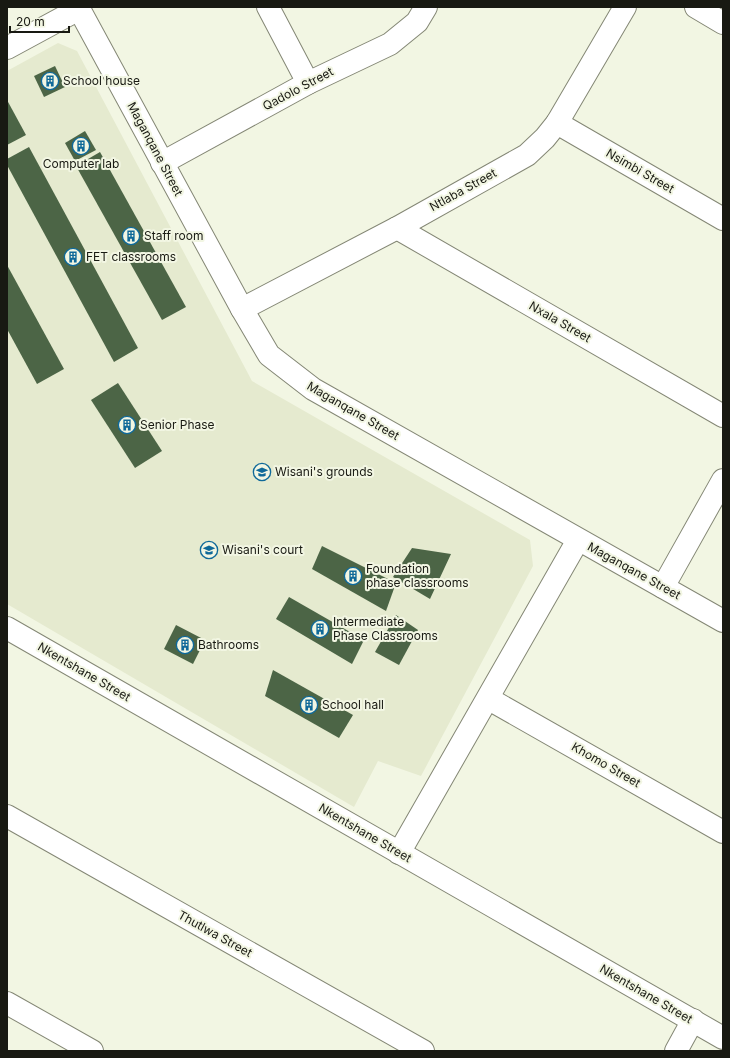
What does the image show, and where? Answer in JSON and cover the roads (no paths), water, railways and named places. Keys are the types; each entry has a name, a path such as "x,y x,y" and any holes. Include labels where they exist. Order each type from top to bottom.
{"street":[{"path":"268,7 308,83"},
{"name":"Qadolo Street","path":"162,163 308,83 390,44 417,22 426,7"},
{"name":"Ntlaba Street","path":"242,309 397,228 527,155 546,138 558,123 625,7"},
{"path":"696,7 723,23"},
{"path":"7,48 79,8"},
{"name":"Maganqane Street","path":"79,8 162,163 268,355 313,389 723,621"},
{"name":"Nsimbi Street","path":"558,123 723,219"},
{"name":"Nxala Street","path":"397,228 723,416"},
{"path":"663,587 723,480"},
{"path":"399,853 489,699 578,540"},
{"name":"Nkentshane Street","path":"7,628 723,1038"},
{"name":"Khomo Street","path":"489,699 723,832"},
{"name":"Thutlwa Street","path":"7,816 423,1051"},
{"path":"7,1003 92,1051"},
{"path":"676,1051 693,1020"}],"place":[{"name":"School house","path":"50,81"},
{"name":"Computer lab","path":"81,146"},
{"name":"Staff room","path":"131,236"},
{"name":"FET classrooms","path":"73,257"},
{"name":"Senior Phase","path":"127,425"},
{"name":"Wisani's grounds","path":"262,472"},
{"name":"Wisani's court","path":"209,550"},
{"name":"Foundation phase classrooms","path":"353,576"},
{"name":"Intermediate Phase Classrooms","path":"320,629"},
{"name":"Bathrooms","path":"185,645"},
{"name":"School hall","path":"309,705"}]}
